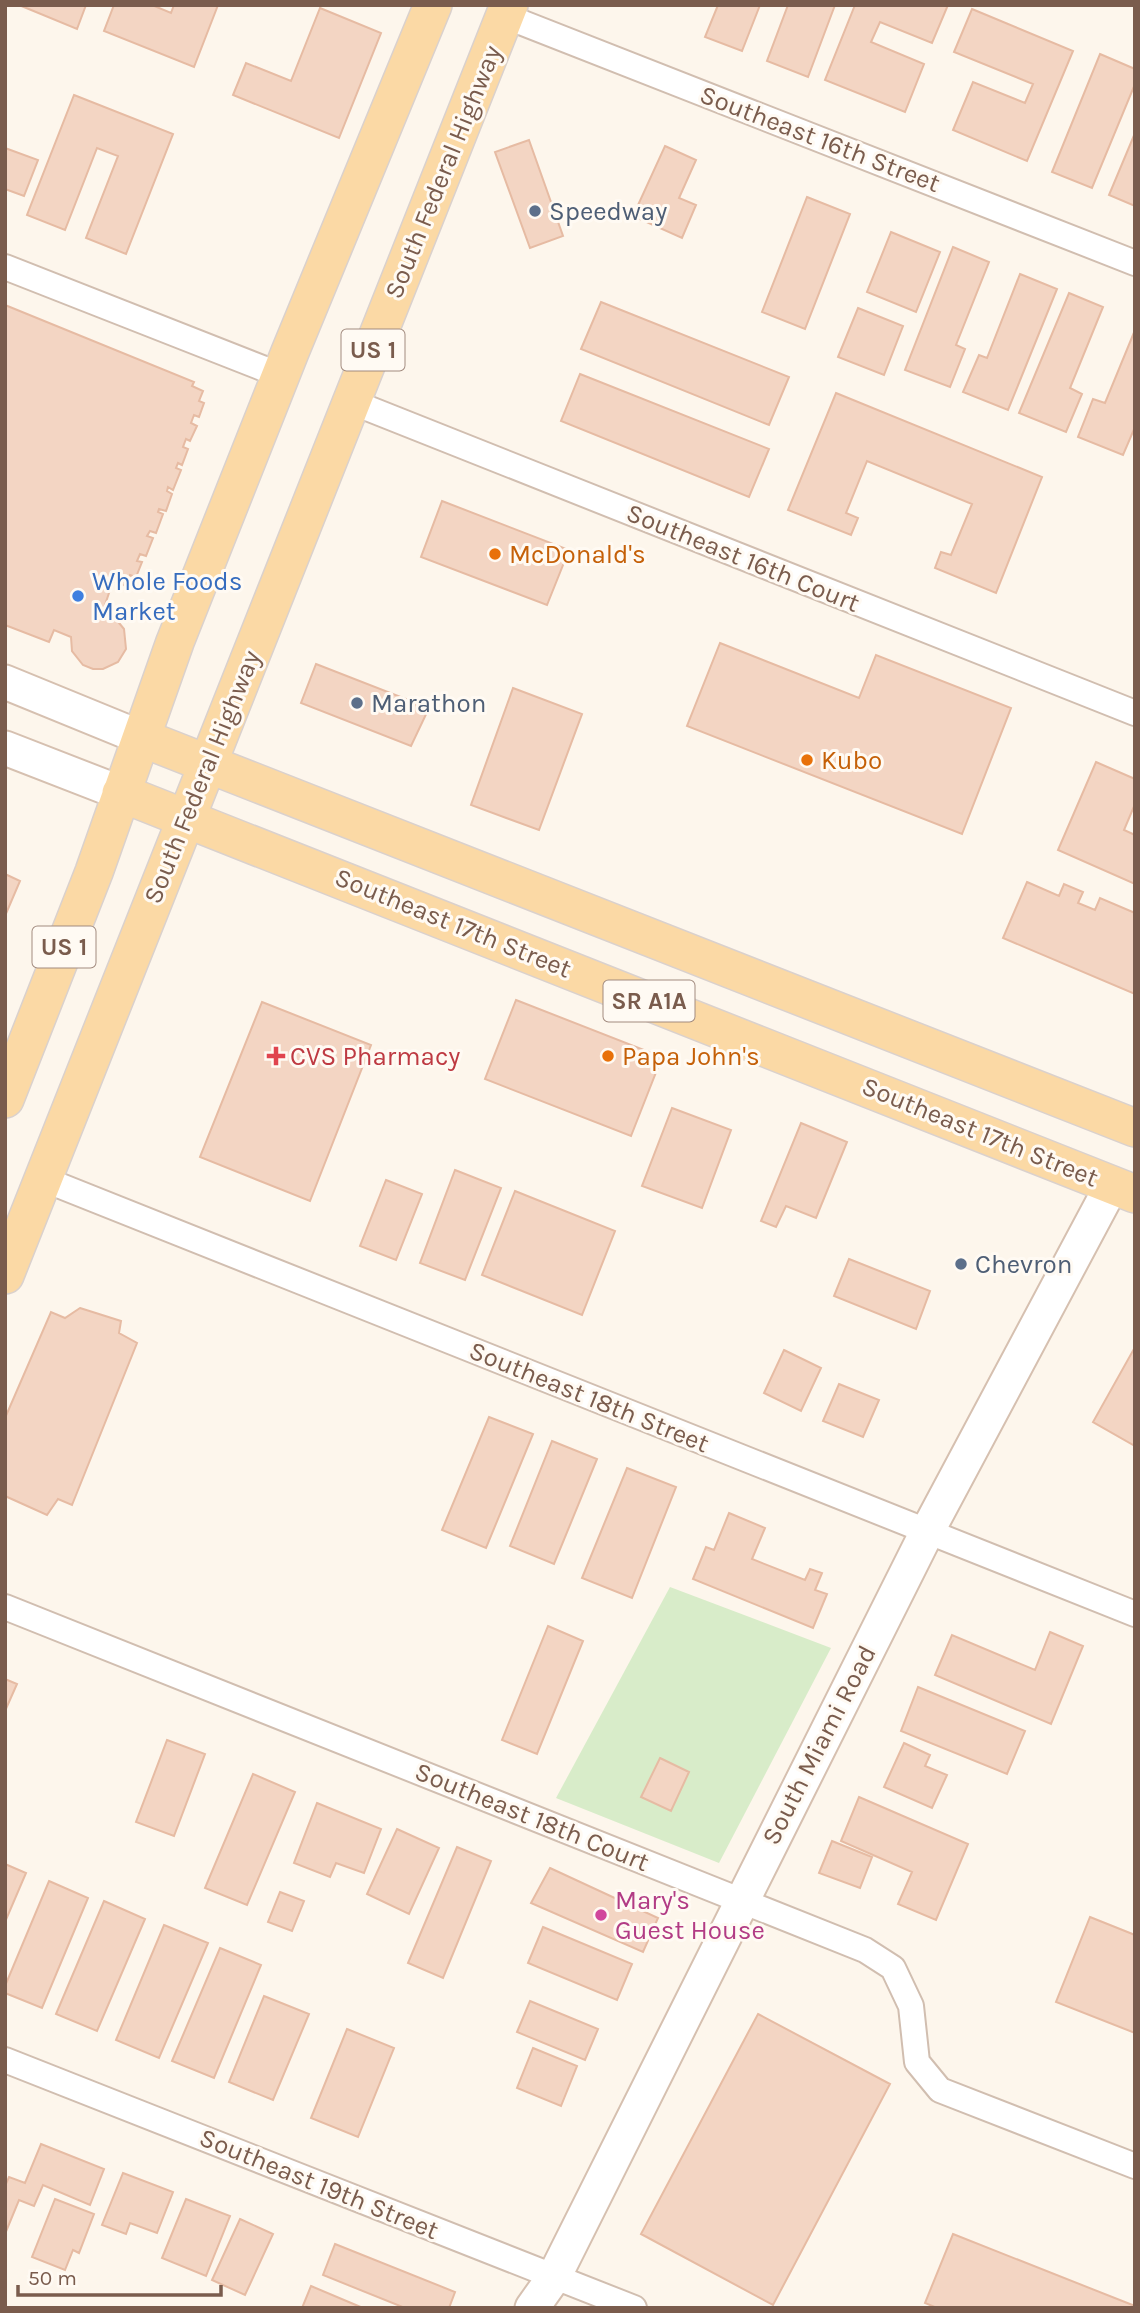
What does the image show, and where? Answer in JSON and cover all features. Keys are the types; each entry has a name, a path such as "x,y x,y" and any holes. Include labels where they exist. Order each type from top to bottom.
{"main road":[{"name":"US 1","path":"5,1099 94,872 175,642 280,375 433,5"},
{"name":"South Federal Highway","path":"5,1276 507,11"},
{"name":"SR A1A","path":"142,738 1132,1120"},
{"name":"Southeast 17th Street","path":"121,793 1127,1184"}],"street":[{"name":"Southeast 16th Street","path":"507,11 1135,262"},
{"path":"5,267 280,375"},
{"name":"Southeast 16th Court","path":"352,402 1135,713"},
{"path":"5,682 142,738"},
{"name":"Southeast 17th Street","path":"5,748 121,793"},
{"name":"Southeast 18th Street","path":"43,1179 1135,1614"},
{"name":"South Miami Road","path":"532,2308 554,2277 926,1532 1127,1184"},
{"name":"Southeast 18th Court","path":"5,1607 865,1950 893,1968 911,2006 917,2062 940,2090 1135,2166"},
{"name":"Southeast 19th Street","path":"5,2060 634,2308"}],"green space":[{"path":"670,1587 831,1648 719,1863 556,1798"}],"building":[{"path":"19,5 86,5 77,29"},
{"path":"114,5 152,5 171,13 174,5 218,5 194,67 104,31"},
{"path":"718,5 760,5 742,51 705,37"},
{"path":"788,5 835,5 808,77 767,61"},
{"path":"855,5 948,5 932,43 880,22 871,42 924,64 905,112 825,80"},
{"path":"320,8 381,33 339,138 233,95 246,63 291,81"},
{"path":"972,9 1073,51 1027,161 953,130 973,82 1025,103 1033,84 954,52"},
{"path":"1100,54 1135,69 1135,84 1092,188 1052,172"},
{"path":"74,95 173,134 126,254 86,238 118,156 97,148 65,230 27,215"},
{"path":"1135,133 1135,206 1109,195"},
{"name":"Speedway","path":"529,140 563,236 530,248 495,152"},
{"path":"665,146 696,160 679,198 696,205 682,238 633,216"},
{"path":"5,148 38,160 24,196 5,189"},
{"path":"807,197 850,214 805,329 762,312"},
{"path":"891,232 940,252 916,312 867,292"},
{"path":"953,247 989,262 956,345 965,349 950,387 905,370"},
{"path":"1020,274 1057,289 1008,410 963,392 979,355 987,358"},
{"path":"1069,293 1103,307 1070,388 1082,394 1066,432 1019,413"},
{"path":"601,302 789,377 769,425 581,349"},
{"path":"5,305 194,382 192,386 203,391 199,401 204,403 199,417 194,415 191,423 197,426 190,441 186,439 183,447 188,449 182,465 178,463 176,468 181,470 173,490 168,487 167,491 172,494 166,511 159,509 158,512 163,514 156,533 150,531 147,536 153,538 146,556 140,554 137,561 142,562 136,577 130,575 126,586 113,581 105,605 118,610 115,618 124,629 126,649 118,662 103,669 83,665 72,651 71,637 54,630 49,642 5,625"},
{"path":"858,308 903,326 884,375 838,357"},
{"path":"1135,330 1135,427 1123,455 1078,437 1093,399 1105,403"},
{"path":"580,374 769,449 749,497 561,421"},
{"path":"836,393 1042,477 996,593 935,568 941,552 951,555 972,504 867,461 846,513 858,518 851,535 788,510"},
{"name":"McDonald's","path":"442,501 569,550 547,605 421,557"},
{"path":"720,643 859,698 876,655 1011,708 962,834 687,726"},
{"path":"316,664 429,708 411,746 301,703"},
{"path":"513,688 582,714 539,830 471,805"},
{"path":"1096,762 1135,779 1135,804 1124,830 1135,835 1135,884 1058,850"},
{"path":"5,874 20,881 5,916"},
{"path":"1027,882 1059,896 1064,884 1083,892 1078,903 1095,910 1100,898 1135,913 1135,994 1003,938"},
{"path":"516,1000 662,1057 631,1136 485,1079"},
{"path":"262,1002 371,1045 310,1201 200,1157"},
{"path":"672,1108 731,1130 702,1208 642,1186"},
{"path":"801,1123 847,1142 816,1218 786,1206 776,1227 761,1221"},
{"path":"455,1170 501,1188 465,1280 420,1263"},
{"path":"386,1180 422,1194 396,1260 360,1246"},
{"path":"515,1191 615,1231 582,1315 482,1275"},
{"path":"849,1259 930,1291 916,1329 834,1296"},
{"path":"80,1308 121,1321 119,1333 137,1343 72,1505 58,1499 47,1515 5,1496 5,1418 51,1312 65,1318"},
{"path":"1135,1347 1135,1446 1093,1422"},
{"path":"784,1350 821,1368 801,1411 764,1393"},
{"path":"839,1384 879,1400 863,1437 823,1421"},
{"path":"489,1417 533,1434 486,1548 442,1530"},
{"path":"552,1441 597,1459 554,1564 510,1546"},
{"path":"627,1468 676,1487 632,1598 582,1578"},
{"path":"729,1513 765,1528 752,1559 805,1580 810,1569 822,1573 815,1590 827,1594 813,1628 693,1579 706,1547 714,1550"},
{"path":"548,1626 583,1641 537,1754 502,1740"},
{"path":"1050,1632 1083,1646 1051,1724 935,1675 952,1635 1035,1670"},
{"path":"5,1679 17,1684 5,1711"},
{"path":"918,1687 1025,1731 1007,1774 901,1731"},
{"path":"167,1740 205,1754 174,1836 136,1822"},
{"path":"904,1743 930,1755 925,1766 947,1775 932,1808 884,1787"},
{"path":"660,1758 689,1772 671,1811 641,1797"},
{"path":"253,1774 295,1792 247,1905 205,1888"},
{"path":"859,1797 968,1844 936,1920 898,1904 912,1872 841,1841"},
{"path":"317,1803 381,1829 364,1873 336,1863 330,1877 294,1863"},
{"path":"397,1829 439,1848 409,1914 367,1894"},
{"path":"832,1841 872,1857 860,1888 819,1873"},
{"path":"457,1847 491,1861 443,1978 408,1963"},
{"path":"5,1864 26,1873 5,1922"},
{"path":"550,1868 658,1918 643,1952 531,1903"},
{"path":"49,1881 88,1898 42,2008 5,1993 5,1986"},
{"path":"280,1892 304,1901 292,1931 268,1922"},
{"path":"104,1901 145,1919 97,2031 56,2014"},
{"path":"1090,1917 1135,1935 1135,2033 1056,2002"},
{"path":"164,1925 208,1943 159,2058 116,2040"},
{"path":"543,1927 632,1964 617,2000 528,1963"},
{"path":"220,1948 261,1965 214,2078 172,2061"},
{"path":"264,1996 309,2014 273,2100 229,2082"},
{"path":"530,2001 598,2029 585,2060 517,2032"},
{"path":"758,2014 890,2084 773,2305 641,2234"},
{"path":"347,2029 394,2048 358,2137 311,2118"},
{"path":"533,2048 577,2066 561,2106 517,2088"},
{"path":"41,2144 104,2169 90,2205 43,2185 34,2206 19,2200 5,2234 5,2186 9,2177 25,2183"},
{"path":"123,2173 173,2192 157,2233 130,2223 126,2234 102,2225"},
{"path":"55,2199 94,2214 79,2253 73,2250 65,2270 32,2257"},
{"path":"186,2199 230,2216 206,2276 162,2258"},
{"path":"240,2219 273,2234 245,2295 212,2280"},
{"path":"953,2234 1135,2308 937,2308 925,2303"},
{"path":"335,2244 455,2292 449,2308 405,2308 323,2275"},
{"path":"311,2286 363,2308 302,2308"}],"place":[{"name":"Speedway","path":"535,211"},
{"name":"McDonald's","path":"495,554"},
{"name":"Whole Foods Market","path":"78,596"},
{"name":"Marathon","path":"357,703"},
{"name":"Kubo","path":"807,760"},
{"name":"CVS Pharmacy","path":"276,1056"},
{"name":"Papa John's","path":"608,1056"},
{"name":"Chevron","path":"961,1264"},
{"name":"Mary's Guest House","path":"601,1915"}]}
